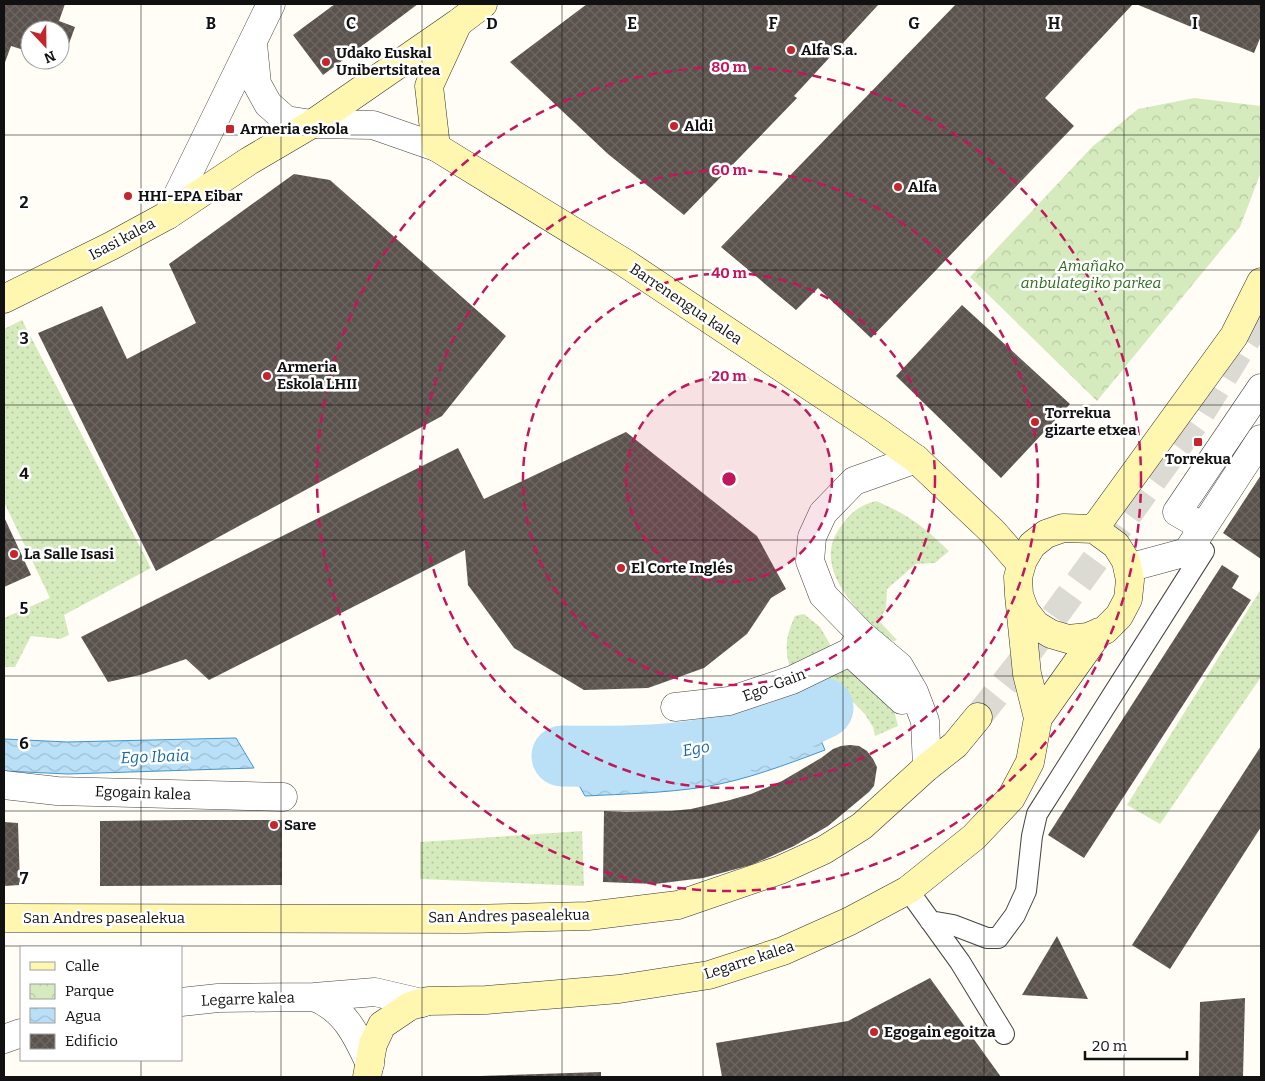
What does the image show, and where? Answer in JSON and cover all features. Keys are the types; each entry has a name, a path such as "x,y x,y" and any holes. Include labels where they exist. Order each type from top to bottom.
{"street":[{"path":"168,215 271,4"},
{"name":"Isasi kalea","path":"4,300 168,215 249,161 312,124 483,4"},
{"path":"253,44 258,84 268,104 286,120 312,124 373,125 436,147 429,86 458,23"},
{"name":"Barrenengua kalea","path":"436,147 625,263 874,429 916,459 993,532 1021,564"},
{"path":"1094,529 1234,336 1258,292"},
{"path":"1203,539 1177,512 1261,388"},
{"path":"1128,568 1187,552 1203,539 1261,439"},
{"path":"902,700 856,644 823,595 810,561 812,537 823,513 854,481 916,459"},
{"path":"1019,595 1025,611 1036,625 1051,634 1068,639 1088,637 1105,630 1119,616 1128,599 1130,580 1128,568 1116,545 1094,529 1063,528 1046,534 1032,545 1021,564 1018,577 1019,595 1027,674 1038,718"},
{"path":"1038,718 1099,632"},
{"path":"856,644 898,666 914,692 924,721 928,767"},
{"name":"Ego-Gain","path":"675,707 729,701 792,680 856,644"},
{"name":"San Andres pasealekua","path":"4,918 466,919 588,916 678,905 780,870 824,850 862,826 955,745 978,717"},
{"name":"Legarre kalea","path":"370,1062 382,1025 410,1006 428,1001 486,1000 619,989 709,975 783,952 850,921 908,890 974,838 1011,798 1030,762 1038,718"},
{"name":"Egogain kalea","path":"4,785 57,791 283,797"},
{"name":"Legarre kalea","path":"182,1002 218,998 314,997 375,992 422,1003"},
{"path":"314,997 324,1001 348,1022 370,1062"},
{"path":"4,1039 20,1033"}],"lane":[{"path":"930,921 953,925 987,938 998,938 1015,915 1026,891 1032,836 1037,814 1203,539"},
{"path":"908,890 960,962 1004,1034"}],"green space":[{"name":"Amañako anbulategiko parkea","path":"1194,98 1261,106 1261,172 1240,227 1097,401 970,277 1092,147 1138,109"},
{"path":"22,320 151,568 64,615 69,635 60,639 31,636 15,667 4,667 4,618 50,598 4,502 4,329"},
{"path":"876,501 916,522 949,551 935,563 916,564 887,589 886,608 879,621 897,640 894,641 889,640 852,603 834,573 831,557 833,541 845,520 861,507"},
{"path":"1261,589 1261,677 1160,824 1127,805"},
{"path":"804,614 820,627 831,646 893,706 898,726 875,736 873,727 864,713 823,678 792,674 787,651 789,631 795,616"},
{"path":"582,831 584,886 420,879 420,842"}],"water":[{"path":"806,705 825,750 750,776 704,787 659,792 585,796 555,742 664,742 751,724"},
{"name":"Ego Ibaia","path":"236,738 254,768 68,774 4,771 4,739 67,742"}],"building":[{"path":"4,4 65,4 59,20 20,20 20,49 11,46 4,65"},
{"name":"Udako Euskal Unibertsitatea","path":"335,4 418,4 323,75 293,35"},
{"name":"Aldi","path":"587,4 879,4 794,96 797,98 684,215 608,154 510,62"},
{"name":"Alfa","path":"956,4 1133,4 1045,98 1074,126 871,338 818,288 796,310 721,247"},
{"path":"1136,4 1261,4 1261,36 1254,53"},
{"path":"70,25 75,27 70,41"},
{"name":"Armeria Eskola LHII","path":"294,174 330,180 506,336 442,416 156,571 38,333 102,306 127,359 196,323 169,264"},
{"path":"962,305 1070,404 1001,478 896,376"},
{"name":"El Corte Inglés","path":"626,432 757,536 786,589 771,598 747,634 704,668 648,688 584,690 514,648 468,585 465,550 209,680 186,659 140,675 108,682 81,637 458,448 484,499"},
{"path":"1261,475 1261,559 1223,533"},
{"path":"4,517 31,575 4,587"},
{"path":"1222,565 1239,576 1232,588 1251,600 1084,858 1048,835"},
{"path":"850,745 859,746 867,751 873,759 877,767 874,786 828,826 794,846 751,865 703,878 655,884 603,882 604,811 671,811 691,809 730,800 751,794 782,781 833,749"},
{"path":"1261,746 1261,827 1170,969 1132,945"},
{"path":"282,820 282,885 100,886 100,821"},
{"path":"4,822 18,823 20,885 4,886"},
{"path":"1057,936 1088,999 1022,995"},
{"name":"Egogain egoitza","path":"930,978 1001,1077 722,1077 716,1043 848,1021"},
{"path":"1245,998 1243,1077 1199,1077 1200,1002"},
{"path":"601,1072 601,1077 480,1077 480,1076"}],"waterway":[{"name":"Ego","path":"562,756 652,755 719,746 762,734 823,708"}],"tunnel":[{"path":"978,717 1019,665 1198,418 1261,316"}],"place":[{"name":"Alfa S.a.","path":"791,50"},
{"name":"Udako Euskal Unibertsitatea","path":"326,62"},
{"name":"Aldi","path":"674,126"},
{"name":"Armeria eskola","path":"230,129"},
{"name":"Alfa","path":"898,187"},
{"name":"HHI-EPA Eibar","path":"128,196"},
{"name":"Armeria Eskola LHII","path":"267,376"},
{"name":"Torrekua gizarte etxea","path":"1035,422"},
{"name":"Torrekua","path":"1198,442"},
{"name":"La Salle Isasi","path":"14,554"},
{"name":"El Corte Inglés","path":"621,568"},
{"name":"Sare","path":"274,825"},
{"name":"Egogain egoitza","path":"874,1032"}]}
